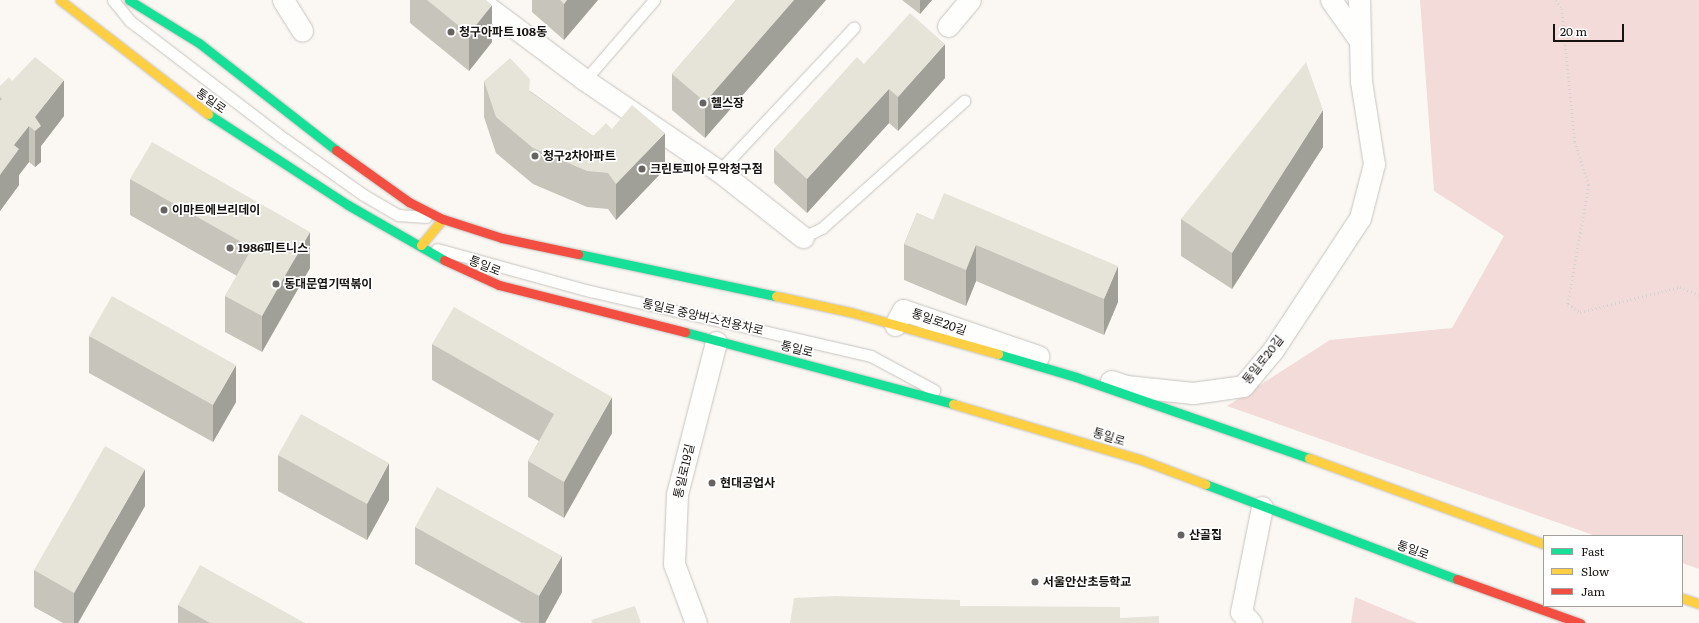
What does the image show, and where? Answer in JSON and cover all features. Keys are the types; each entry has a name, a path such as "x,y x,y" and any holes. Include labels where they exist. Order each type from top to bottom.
{"main road":[{"name":"통일로","path":"60,0 198,108 348,205 421,245 454,267 499,285 716,342 866,378 1139,459 1262,507 1580,623"},
{"path":"129,0 199,42 323,141 409,202 443,219 502,238 850,312 1076,377 1439,503 1543,544"},
{"path":"421,245 443,219"},
{"path":"1683,598 1699,604"}],"street":[{"path":"283,0 302,31"},
{"path":"478,0 585,80 719,171 803,237"},
{"path":"948,26 970,0"},
{"path":"1331,0 1358,38"},
{"name":"통일로20길","path":"895,325 903,310 1126,386 1193,393 1243,386 1273,350 1360,218 1374,164 1361,81 1358,38 1359,0"},
{"name":"통일로19길","path":"696,623 674,564 677,494 716,342"},
{"path":"1251,623 1241,612 1262,507"}],"lane":[{"path":"113,0 130,21 279,136 362,194 398,215 443,219"},
{"path":"585,80 654,0"},
{"path":"719,171 854,27"},
{"path":"803,237 822,228 964,101"},
{"name":"통일로 중앙버스전용차로","path":"421,245 590,291 871,356 975,411"}],"path":[{"path":"1556,0 1562,9 1575,142 1590,184 1568,304 1580,312 1680,288 1699,294"}],"shaded area":[{"path":"1420,0 1699,0 1699,569 1683,563 1683,535 1593,535 1227,406 1330,340 1452,328 1504,236 1434,191"},
{"path":"1355,597 1417,623 1351,623"}],"building":[{"path":"427,0 486,0 492,5 469,34"},
{"path":"560,0 567,0 564,4"},
{"path":"736,0 794,0 705,102 672,74"},
{"path":"910,13 945,44 898,97 889,89 807,179 774,149 857,57 864,64"},
{"path":"35,57 64,80 35,117 41,126 35,131 29,126 14,145 19,149 0,175 0,101 2,99 0,97 0,86 9,77 12,81"},
{"path":"510,58 530,79 529,91 593,136 606,123 612,129 632,105 665,133 616,184 608,173 587,171 533,148 496,117 484,81"},
{"path":"1306,62 1323,110 1232,253 1181,219"},
{"path":"152,142 310,232 262,316 225,296 252,248 130,179"},
{"path":"944,193 1118,266 1104,299 976,245 966,270 904,244 917,213 933,220"},
{"path":"112,296 236,365 213,405 89,336"},
{"path":"454,307 612,397 564,482 528,461 554,414 432,344"},
{"path":"301,414 389,463 367,504 278,455"},
{"path":"105,446 145,469 74,593 34,570"},
{"path":"437,487 562,556 539,596 415,527"},
{"path":"200,565 305,623 210,623 178,605"},
{"path":"835,596 960,600 960,606 1120,607 1120,618 1159,616 1159,623 790,623 794,598"},
{"path":"635,606 641,623 592,623 591,620"}],"traffic: fast":[{"path":"129,0 199,43 336,150"},
{"path":"208,114 348,205 444,260"},
{"path":"578,254 776,296"},
{"path":"685,332 953,404"},
{"path":"998,354 1076,377 1309,458"},
{"path":"1205,484 1457,579"}],"traffic: slow":[{"path":"60,0 208,114"},
{"path":"421,245 443,219"},
{"path":"776,296 850,312 998,354"},
{"path":"953,404 1139,459 1205,484"},
{"path":"1309,458 1543,544"},
{"path":"1683,598 1699,604"}],"traffic: jam":[{"path":"336,150 409,202 443,219 502,238 578,254"},
{"path":"444,260 499,285 685,332"},
{"path":"1457,579 1580,623"}],"place":[{"name":"청구아파트 108동","path":"451,32"},
{"name":"헬스장","path":"703,103"},
{"name":"청구2차아파트","path":"535,156"},
{"name":"크린토피아 무악청구점","path":"642,169"},
{"name":"이마트에브리데이","path":"164,210"},
{"name":"1986피트니스","path":"230,248"},
{"name":"동대문엽기떡볶이","path":"276,284"},
{"name":"현대공업사","path":"712,483"},
{"name":"산골집","path":"1181,535"},
{"name":"서울안산초등학교","path":"1035,582"}]}
